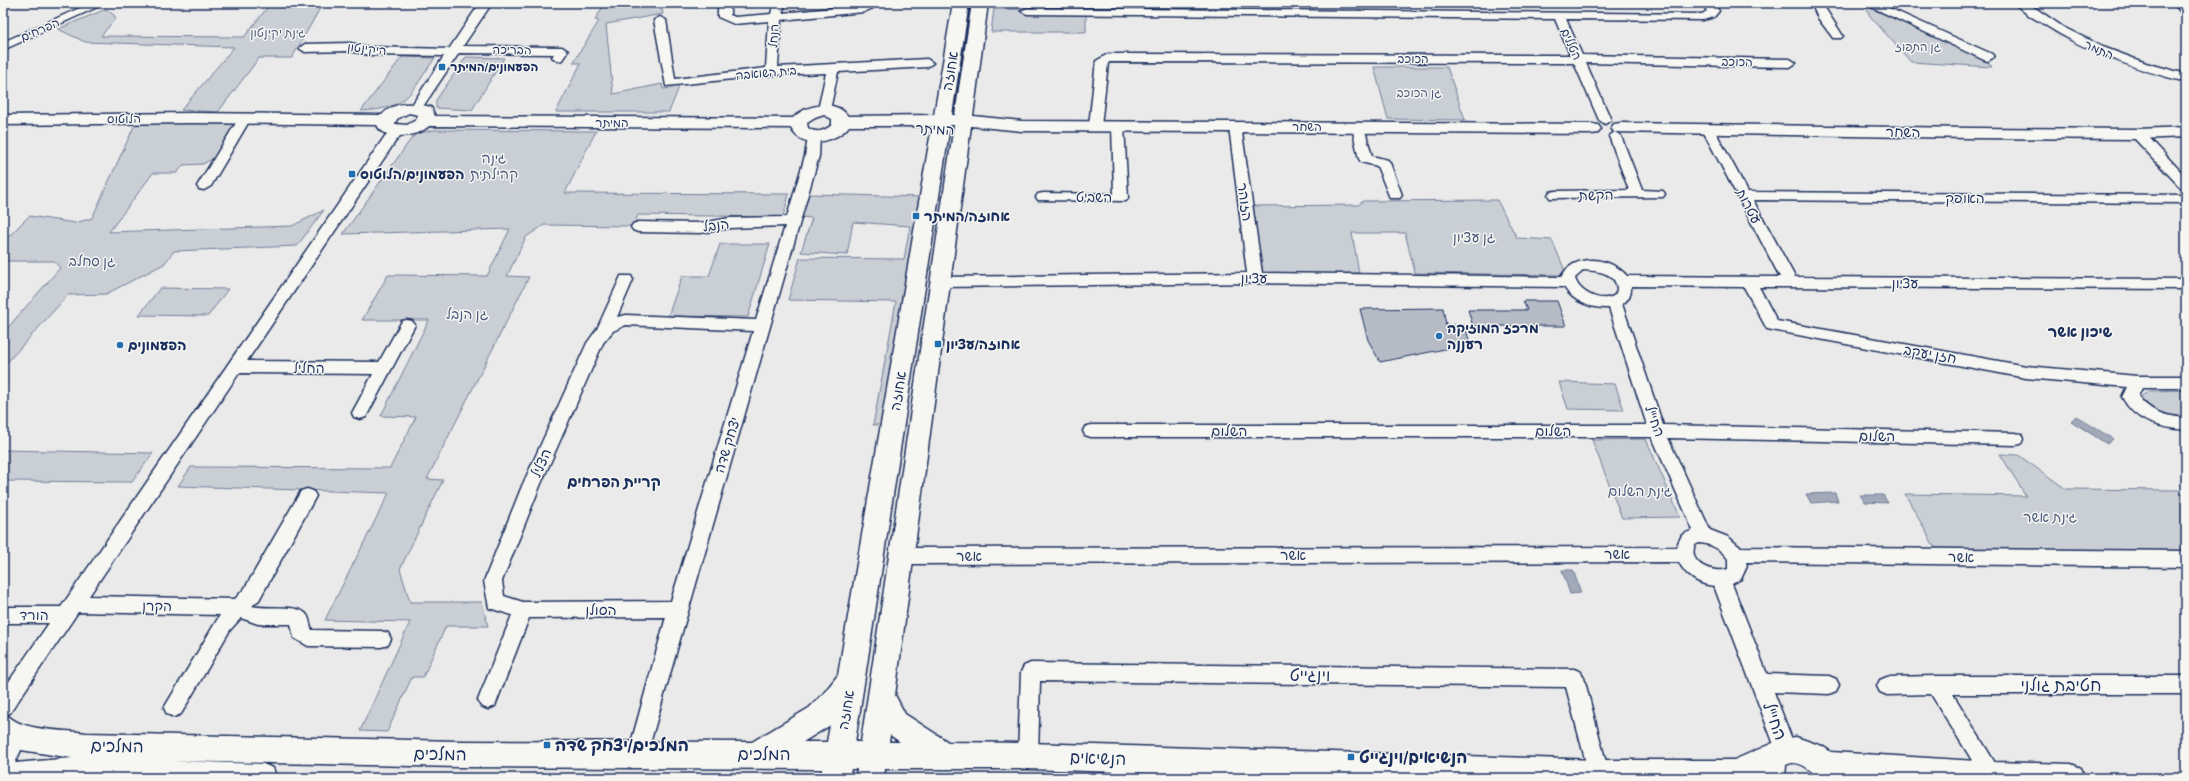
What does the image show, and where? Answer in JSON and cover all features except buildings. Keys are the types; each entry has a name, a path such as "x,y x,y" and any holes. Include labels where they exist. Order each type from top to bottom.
{"street":[{"name":"הפרחים","path":"3,46 100,3"},
{"path":"421,114 454,51 486,3"},
{"path":"724,3 724,16 730,20 775,18 864,10 878,3"},
{"name":"הנחל","path":"772,71 775,18 780,3"},
{"name":"אחוזה","path":"836,766 961,3"},
{"name":"אחוזה","path":"872,767 980,3"},
{"path":"1559,16 1704,17 1710,15 1713,11 1708,3"},
{"path":"1824,3 1819,7 1824,18 1837,36"},
{"path":"1869,3 1988,56"},
{"name":"התמר","path":"2021,3 2060,31 2098,50 2137,66 2186,78"},
{"path":"2180,3 2186,8"},
{"name":"הטללים","path":"1027,11 1394,9 1559,16 1608,128"},
{"name":"בית השואבה","path":"660,20 670,83 772,71 927,63"},
{"name":"היקינטון","path":"305,48 350,47 369,51 454,51"},
{"name":"הבריכה","path":"454,51 562,51 558,57"},
{"name":"הכוכב","path":"1095,126 1102,61 1108,58 1578,59 1790,63"},
{"path":"824,110 833,69"},
{"path":"824,110 837,113 840,126 830,135 814,137 803,133 798,127 798,123 807,114 824,110"},
{"name":"המיתר","path":"393,125 396,113 798,123"},
{"path":"204,186 245,118"},
{"name":"הלוטוס","path":"3,120 245,118 393,125"},
{"path":"3,708 390,139 393,125"},
{"name":"המיתר","path":"840,126 856,128 912,128 963,126"},
{"name":"השחר","path":"963,126 1608,128 2138,134 2186,132"},
{"name":"השביט","path":"1043,197 1121,198 1118,126"},
{"name":"הזוהר","path":"1235,126 1255,278"},
{"path":"1358,127 1366,158 1383,163 1395,195"},
{"name":"הקשת","path":"1608,128 1637,194"},
{"name":"עטרות","path":"1708,129 1790,282"},
{"path":"2138,134 2186,185"},
{"name":"יצחק שדה","path":"638,754 678,609 812,156 814,137"},
{"name":"הקשת","path":"1555,196 1658,194"},
{"name":"האופק","path":"1744,196 2186,199"},
{"name":"הנבל","path":"638,227 701,228 730,222 793,221"},
{"path":"1592,265 1610,270 1624,281 1626,287 1625,294 1621,299 1614,302 1598,302 1588,300 1572,289 1569,282 1570,272 1575,268 1592,265"},
{"name":"עציון","path":"940,282 1255,278 1569,282"},
{"name":"הצליל","path":"496,602 493,580 541,464 595,343 604,328 626,280"},
{"name":"עציון","path":"1624,281 2186,284"},
{"name":"חזן יעקב","path":"1749,282 1772,325 2026,372 2137,382"},
{"name":"החי\"ל","path":"1614,302 1657,431 1704,536"},
{"path":"604,328 617,321 626,320 762,326"},
{"path":"360,413 407,326"},
{"name":"החליל","path":"234,367 385,368"},
{"path":"2186,382 2137,382 2130,397 2138,409 2156,421 2186,424"},
{"name":"השלום","path":"1091,431 1657,431 2015,439"},
{"path":"174,708 216,635 230,616 252,594 307,496"},
{"path":"1704,536 1725,544 1735,554 1738,568 1735,574 1721,579 1702,574 1687,562 1684,554 1685,544 1688,540 1704,536"},
{"name":"אשר","path":"902,556 1684,554"},
{"name":"אשר","path":"1735,554 2186,559"},
{"name":"החי\"ל","path":"1721,579 1761,683 1777,761"},
{"name":"הסולן","path":"496,602 524,610 678,609"},
{"name":"הקרן","path":"69,610 240,607 244,613 294,616 299,618 302,622 301,632 308,638 381,639"},
{"name":"הורד","path":"3,615 69,610"},
{"path":"488,700 524,610"},
{"name":"וינגייט","path":"1028,756 1031,672 1574,678 1599,774"},
{"path":"757,754 819,716 834,702 851,679"},
{"path":"1761,683 1829,685"},
{"path":"1936,685 1993,776"},
{"name":"חטיבת גולני","path":"1887,686 2186,685"},
{"path":"882,696 896,723 943,755"},
{"name":"המלכים","path":"5,739 34,740 86,746 459,754 757,754 836,766 872,767"},
{"path":"1777,761 1799,750 1813,755 1830,771 2071,778"},
{"name":"הנשיאים","path":"872,767 943,755 1028,756 1599,774 1735,774 1777,761"},
{"name":"המלכים","path":"3,778 69,771 263,778"}],"green space":[{"name":"גינת יקינטון","path":"271,3 323,3 292,58 259,58 218,112 181,110 234,47 85,42 58,29 106,9 115,16 115,19 101,36 244,37"},
{"name":"גינת יקינטון","path":"336,3 475,3 471,8 424,4"},
{"path":"605,3 661,3 663,14 606,24 613,94 662,84 663,89 679,87 669,112 556,112 581,63 573,63 599,21 595,20"},
{"path":"966,3 975,3 959,113 953,113 967,26"},
{"name":"גן התפוז","path":"1865,6 1985,59 1992,67 1911,62 1870,16"},
{"path":"994,9 1086,10 1086,32 991,32"},
{"path":"402,57 435,58 413,90 399,103 377,110 361,111"},
{"path":"466,57 504,58 472,110 436,108 436,100"},
{"name":"גן הכוכב","path":"1374,67 1447,67 1465,120 1388,119"},
{"name":"גן סחלב","path":"136,122 235,124 214,158 203,164 183,165 177,173 153,173 109,232 292,226 324,210 297,246 174,251 164,264 106,294 68,295 3,367 3,333 60,268 54,261 3,261 3,242 29,216 75,223 92,218"},
{"name":"גן הנבל","path":"433,130 596,131 565,193 789,194 783,217 638,215 634,226 544,225 526,237 507,276 529,277 427,479 443,480 400,569 410,602 482,602 488,626 446,626 423,677 412,677 387,732 360,731 410,622 325,620 389,493 178,486 191,467 390,468 416,417 381,416 429,320 362,320 388,275 487,276 510,229 343,234 411,139 416,134"},
{"path":"808,194 924,197 883,425 873,425 896,302 788,300 800,258 904,259 910,226 853,222 847,255 801,252 812,218 801,217"},
{"name":"גן עציון","path":"1497,200 1517,238 1552,240 1565,271 1560,275 1415,273 1405,233 1352,233 1359,273 1260,275 1253,206 1358,205 1363,201"},
{"path":"720,244 770,244 748,317 668,316 682,276 709,276"},
{"path":"160,288 228,289 208,316 139,315"},
{"path":"1559,382 1615,384 1624,410 1568,409"},
{"path":"2186,390 2186,419 2152,412 2139,398 2149,391"},
{"name":"גינת השלום","path":"1646,439 1680,517 1622,518 1592,440"},
{"path":"3,450 153,453 132,482 3,481"},
{"name":"גינת אשר","path":"2000,454 2018,455 2066,489 2179,490 2186,499 2186,553 1935,548 1905,494 2026,496"}],"water":[{"path":"2076,416 2113,439 2107,444 2071,421"},
{"path":"1835,493 1838,501 1811,503 1806,494"},
{"path":"1860,495 1883,495 1888,503 1865,502"},
{"path":"1562,570 1573,570 1581,593 1570,594"}],"place":[{"name":"הפעמונים/המיתר","path":"442,67"},
{"name":"הפעמונים/הלוטוס","path":"352,174"},
{"name":"אחוזה/המיתר","path":"916,216"},
{"name":"מרכז המוזיקה רעננה","path":"1439,336"},
{"name":"אחוזה/עציון","path":"938,344"},
{"name":"הפעמונים","path":"120,345"},
{"name":"המלכים/יצחק שדה","path":"547,745"},
{"name":"הנשיאים/וינגייט","path":"1351,757"}],"district":[{"name":"שיכון אשר","path":"2080,332"},
{"name":"קריית הפרחים","path":"614,482"}],"park label":[{"name":"גינה קהילתית","path":"494,166"}]}
